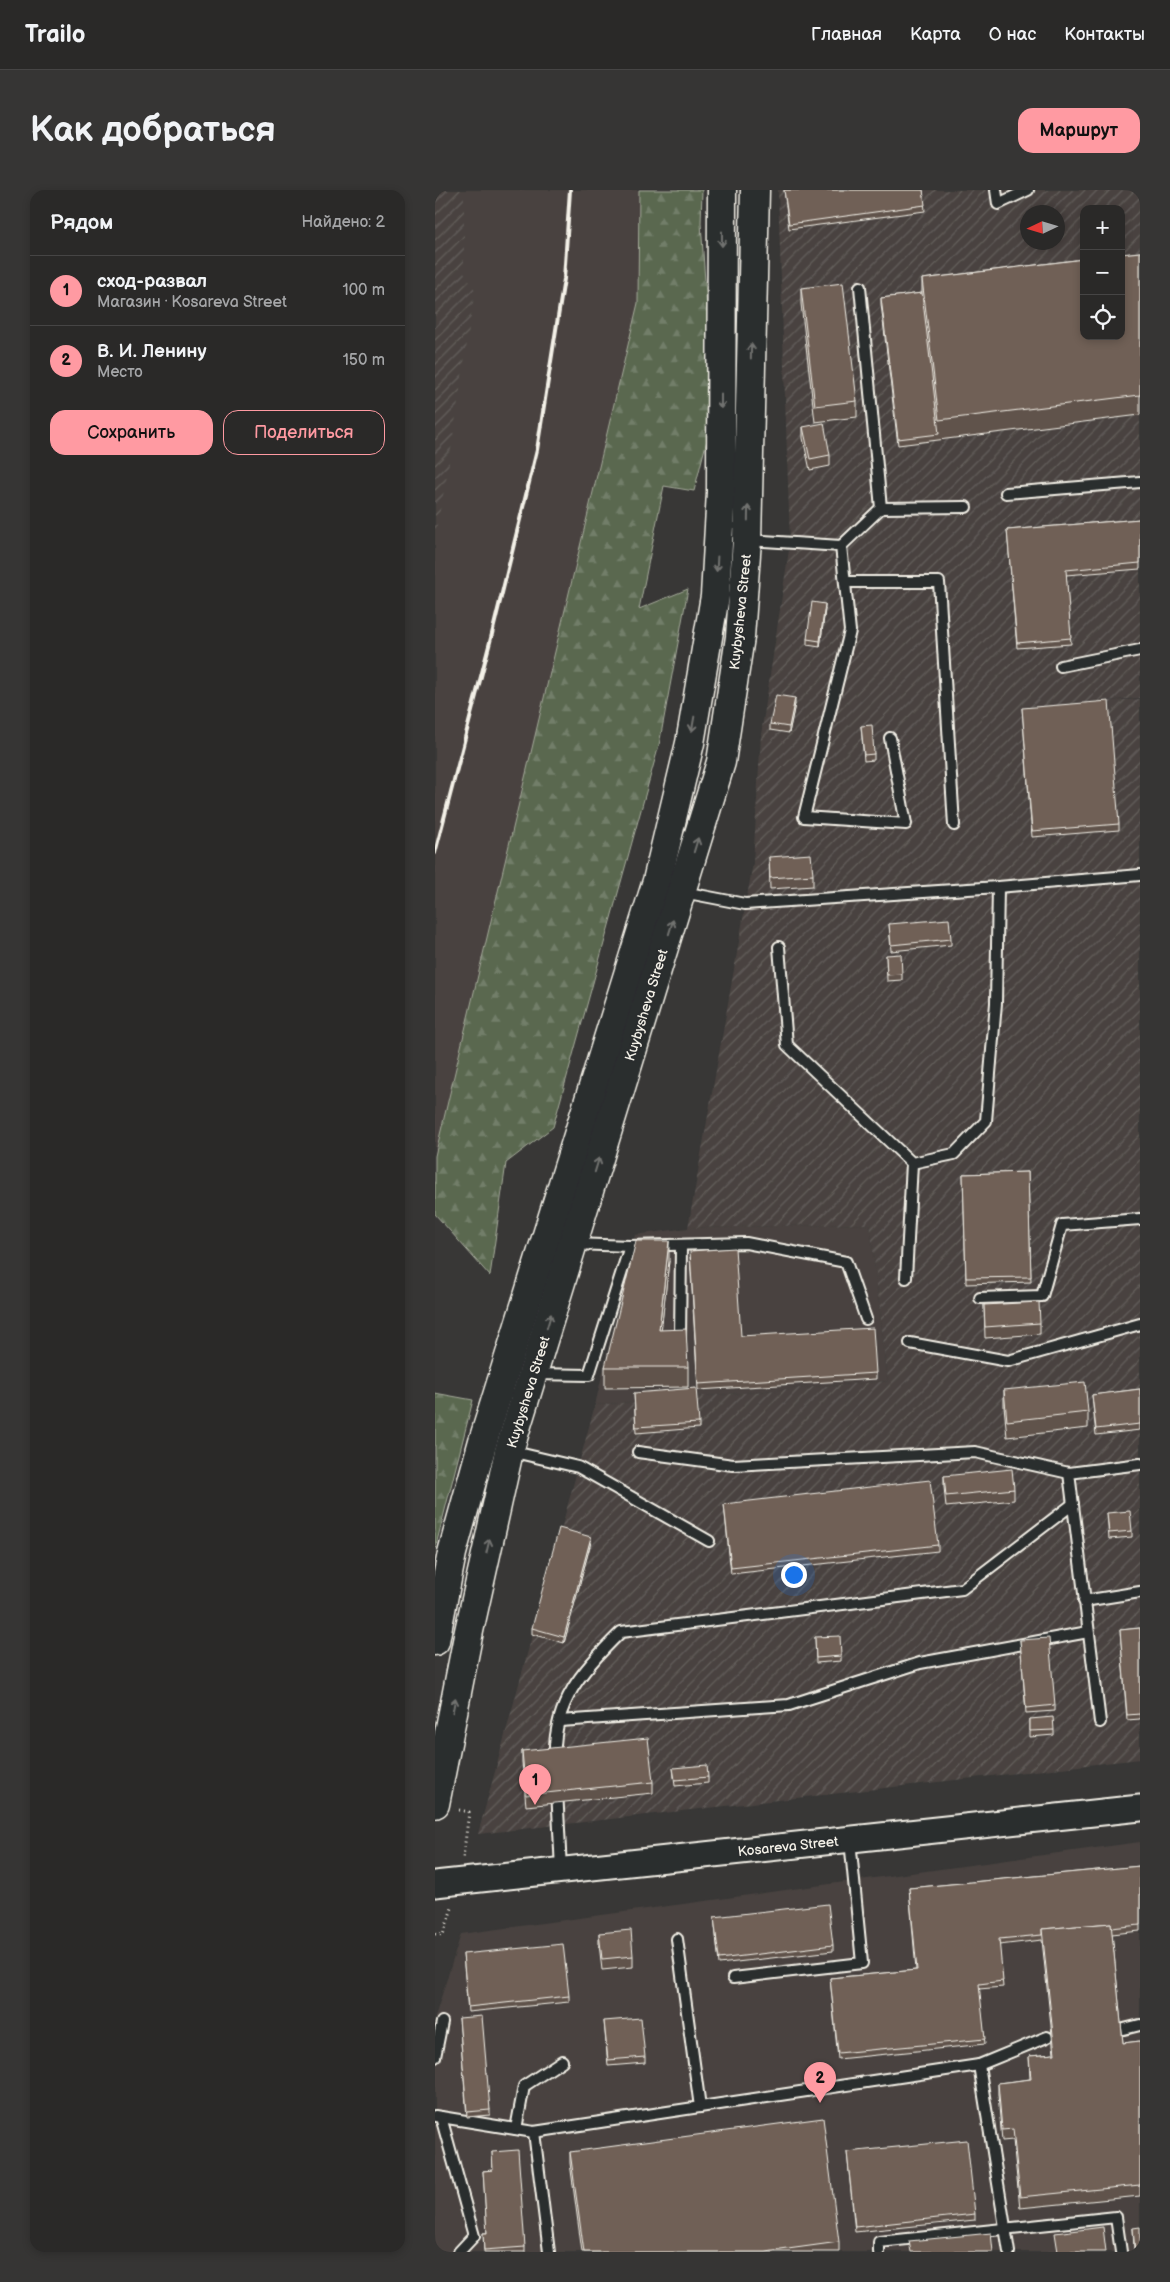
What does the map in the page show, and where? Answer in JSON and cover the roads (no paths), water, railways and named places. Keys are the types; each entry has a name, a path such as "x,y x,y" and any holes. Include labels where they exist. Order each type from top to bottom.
{"main road":[{"name":"Kuybysheva Street","path":"435,1641 452,1553 483,1441 657,881 690,744 715,596 721,492 722,190"},
{"name":"Kuybysheva Street","path":"435,1804 469,1631 509,1451 721,762 740,637 747,540 755,190"},
{"path":"657,881 681,892"}],"street":[{"name":"Kosareva Street","path":"435,1884 1140,1808"}],"lane":[{"path":"996,190 998,204 1028,190"},
{"path":"860,287 881,508"},
{"path":"1006,493 1140,482"},
{"path":"747,540 841,546 881,508 966,508"},
{"path":"841,546 850,631 804,817 906,824 890,738"},
{"path":"845,582 939,582 954,825"},
{"path":"1061,666 1140,650"},
{"path":"681,892 745,904 998,887 1140,875"},
{"path":"912,1163 955,1154 986,1121 996,1002 998,887"},
{"path":"779,946 787,1045 912,1163"},
{"path":"905,1278 912,1163"},
{"path":"980,1298 1043,1296 1062,1225 1140,1219"},
{"path":"573,1244 681,1246 746,1243 846,1262 866,1319"},
{"path":"533,1374 589,1375 630,1246"},
{"path":"680,1340 681,1246"},
{"path":"910,1343 1008,1361 1140,1324"},
{"path":"509,1451 578,1467 709,1541"},
{"path":"638,1452 733,1465 975,1452 1069,1473 1140,1464"},
{"path":"1069,1473 1101,1722"},
{"path":"561,1871 554,1740 566,1699 589,1663 621,1632 962,1589 1073,1504"},
{"path":"1084,1601 1140,1592"},
{"path":"560,1721 789,1705 920,1663 1088,1632"},
{"path":"733,1978 862,1964 850,1840"},
{"path":"677,1938 700,2107"},
{"path":"435,2056 443,2022"},
{"path":"1124,2029 1140,2024"},
{"path":"459,2252 474,2236 438,2116 535,2132 979,2065 1047,2037"},
{"path":"516,2129 524,2086 562,2061"},
{"path":"979,2065 1009,2252"},
{"path":"535,2132 549,2252"},
{"path":"879,2252 879,2242 1116,2217 1121,2252"}],"railway":[{"path":"435,853 491,638 537,450 564,279 570,190"}],"place":[{"name":"сход-развал","path":"535,1805"},
{"name":"В. И. Ленину","path":"820,2103"}]}
